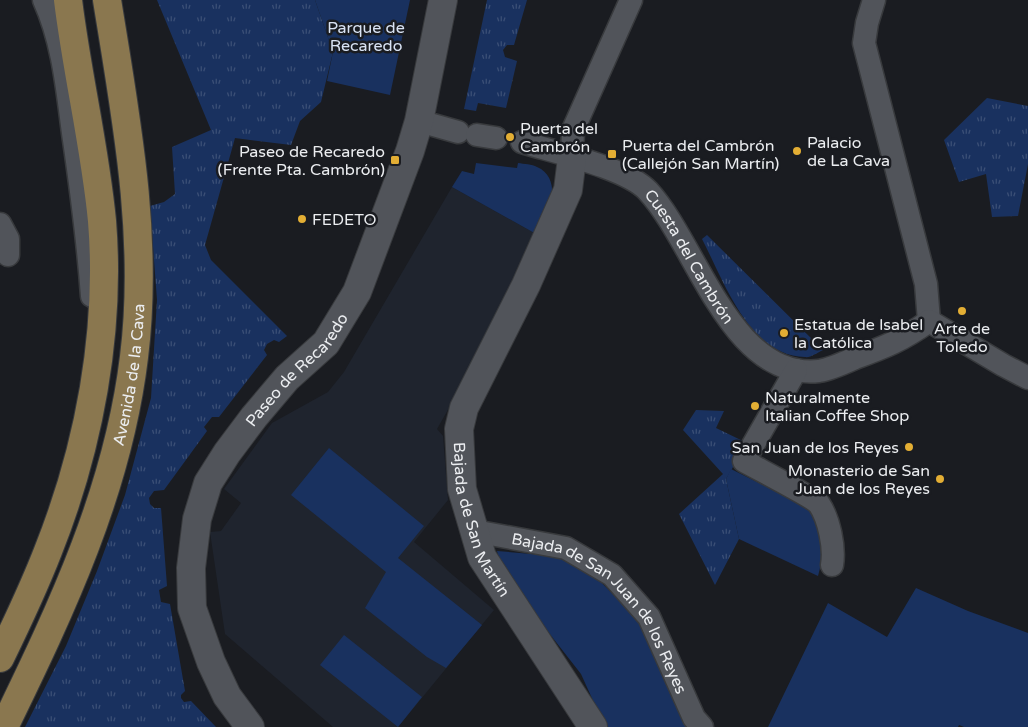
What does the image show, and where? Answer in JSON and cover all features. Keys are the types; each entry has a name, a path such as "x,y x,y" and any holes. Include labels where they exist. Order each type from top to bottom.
{"main road":[{"name":"Avenida de la Cava","path":"0,658 48,551 79,460 98,362 104,304 102,222 85,100 68,0"},
{"name":"Avenida de la Cava","path":"9,717 54,625 96,521 121,434 134,356 138,306 138,240 125,112 107,0"}],"street":[{"name":"Avenida de la Cava","path":"44,0 54,23 63,60 82,186 98,362"},
{"name":"Paseo de Recaredo","path":"250,727 227,696 211,662 192,608 191,568 197,519 208,483 227,453 287,378 326,343 357,292 384,224 419,121 443,0"},
{"path":"572,158 573,130 631,0"},
{"path":"874,0 867,23 864,43 926,284 929,321 1028,378"},
{"path":"419,121 477,135"},
{"name":"Cuesta del Cambrón","path":"522,142 627,176 647,190 676,228 730,322 752,348 777,365 796,370 820,371 902,340 929,321"},
{"name":"Bajada de San Martín","path":"572,158 568,190 526,285 464,408 459,429 462,489 482,557 593,727"},
{"path":"0,224 8,239 8,254"},
{"path":"796,370 744,461 818,503 827,522 833,557 832,565"},
{"name":"Bajada de San Juan de los Reyes","path":"474,532 566,548 612,575 650,617 694,718 702,727"}],"shaded area":[{"path":"452,187 545,239 437,429 443,436 448,500 414,542 494,610 398,727 333,727 225,634 210,532 221,531 241,503 224,489 272,423 328,392 344,372"}],"green space":[{"path":"157,0 315,0 333,52 321,102 300,121 291,145 235,138 205,245 211,260 287,336 279,342 274,340 267,344 264,350 267,355 219,417 212,417 204,427 207,431 164,490 154,491 149,498 150,504 154,508 161,508 167,586 159,590 161,602 170,604 185,691 181,698 184,702 191,701 216,727 25,727 66,646 97,571 125,495 151,398 157,300 150,206 164,202 175,194 172,147 211,130"},
{"name":"Parque de Recaredo","path":"315,0 410,0 390,95 327,81 333,52"},
{"path":"487,0 527,0 514,45 507,45 503,50 505,57 517,61 506,108 478,103 476,111 464,109"},
{"path":"987,98 1028,106 1028,164 1018,216 992,217 986,174 959,182 944,140"},
{"path":"476,163 517,168 518,163 528,164 545,172 550,180 552,200 545,239 452,187 462,171 474,174"},
{"path":"707,235 823,350 807,357 785,353 768,344 754,330 729,295 702,239"},
{"path":"696,410 724,411 716,428 747,443 726,479 739,539 715,585 679,514 723,474 683,430"},
{"path":"329,448 424,526 398,558 482,625 446,668 427,657 365,608 386,572 291,495"},
{"path":"731,469 813,510 822,551 818,576 739,539 726,479"},
{"path":"497,551 555,556 595,576 638,620 688,727 605,727 581,674 503,574"},
{"path":"916,588 968,611 1028,633 1028,727 964,727 959,725 958,727 768,727 828,603 887,637"},
{"path":"344,635 422,697 398,727 320,665"}],"place":[{"name":"Puerta del Cambrón","path":"510,137"},
{"name":"Palacio de La Cava","path":"797,151"},
{"name":"Puerta del Cambrón (Callejón San Martín)","path":"612,154"},
{"name":"Paseo de Recaredo (Frente Pta. Cambrón)","path":"395,160"},
{"name":"FEDETO","path":"302,219"},
{"name":"Arte de Toledo","path":"962,311"},
{"name":"Estatua de Isabel la Católica","path":"784,333"},
{"name":"Naturalmente Italian Coffee Shop","path":"755,406"},
{"name":"San Juan de los Reyes","path":"909,447"},
{"name":"Monasterio de San Juan de los Reyes","path":"940,479"}]}
